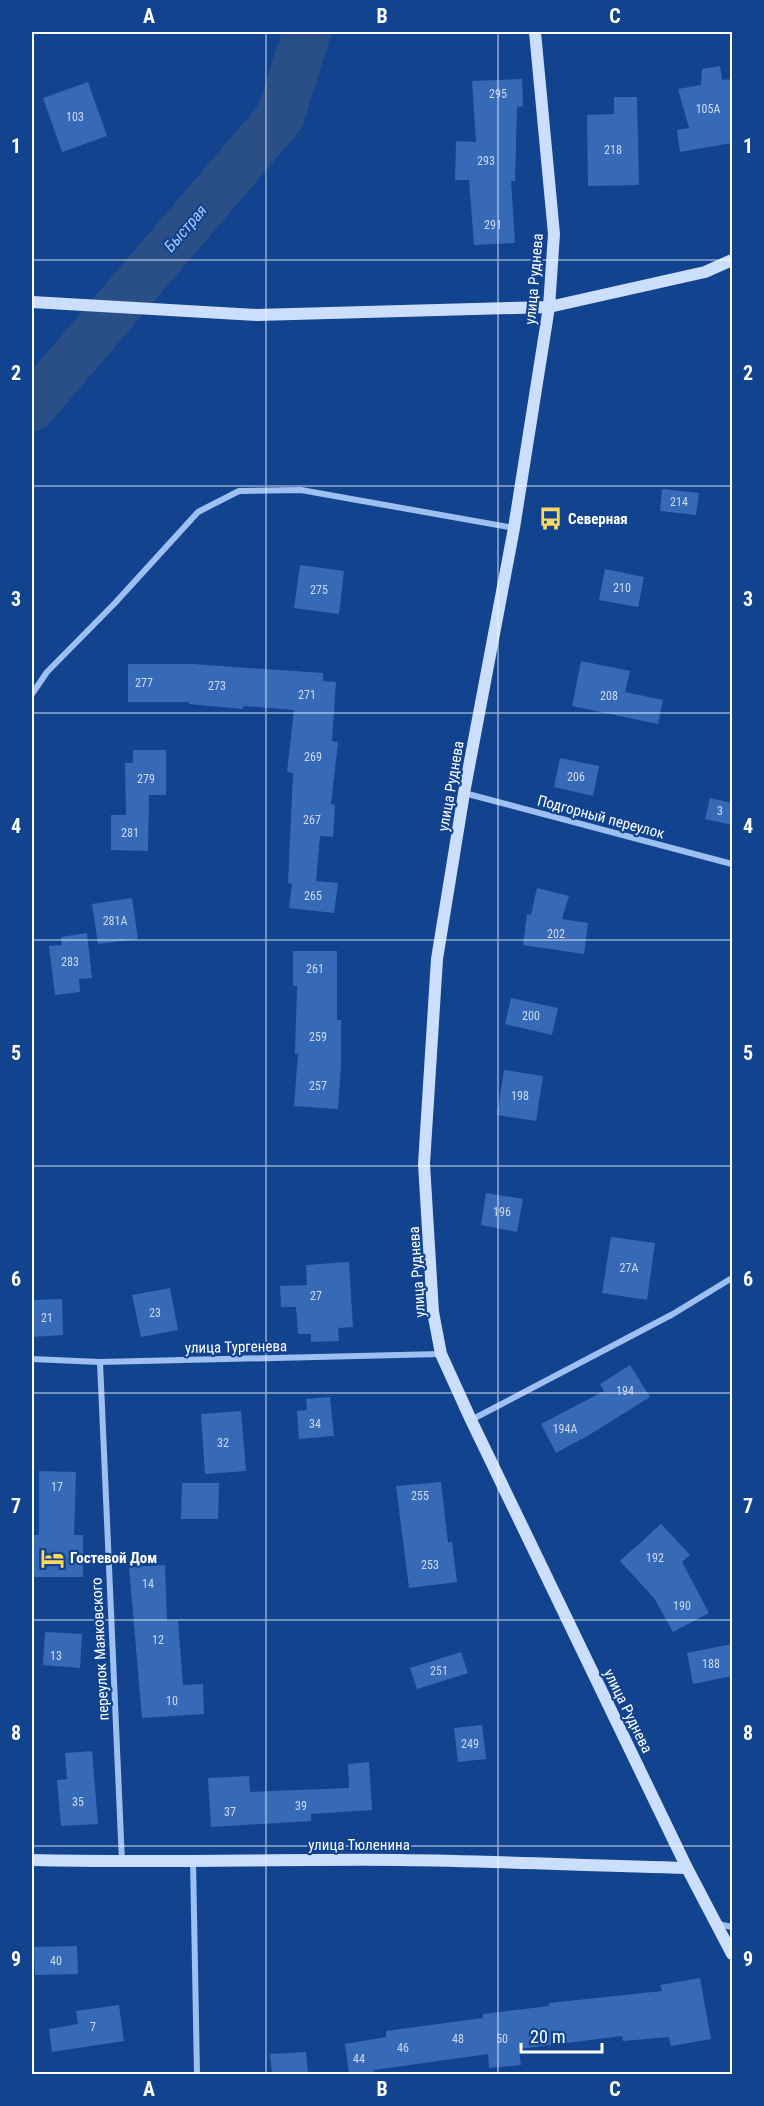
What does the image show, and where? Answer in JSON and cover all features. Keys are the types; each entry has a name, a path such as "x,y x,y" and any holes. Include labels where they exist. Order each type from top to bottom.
{"street":[{"name":"улица Руднева","path":"535,32 554,234 549,307 514,528 464,793 437,958 424,1164 434,1312 441,1354 471,1420 687,1868 732,1954"},
{"path":"32,302 257,315 549,307 705,272 732,260"},
{"path":"32,694 47,672 115,603 198,512 239,491 301,490 514,528"},
{"name":"Подгорный переулок","path":"464,793 732,864"},
{"path":"471,1420 673,1314 732,1278"},
{"name":"улица Тургенева","path":"32,1359 100,1362 441,1354"},
{"name":"переулок Маяковского","path":"100,1362 122,1862"},
{"name":"улица Тюленина","path":"32,1860 122,1862 402,1860 687,1868"},
{"path":"193,1860 196,2074"},
{"path":"717,1924 732,1927"}],"building":[{"path":"720,66 722,80 732,79 732,143 680,152 677,130 689,128 678,89 701,85 702,69"},
{"path":"522,79 523,106 517,107 515,181 511,181 515,243 474,245 469,180 455,180 456,141 476,142 472,81"},
{"path":"88,82 107,136 62,152 43,98"},
{"path":"614,97 637,97 639,185 588,186 587,115 614,114"},
{"path":"662,489 699,493 696,515 660,511"},
{"path":"300,565 344,571 339,614 294,608"},
{"path":"605,569 644,577 638,607 599,600"},
{"path":"581,661 630,671 625,692 663,700 658,724 572,706"},
{"path":"128,664 192,664 323,673 323,681 336,682 332,741 338,742 331,804 335,805 333,837 320,836 316,881 338,883 334,913 289,908 292,884 288,883 293,773 287,772 294,710 243,706 243,709 189,704 189,702 128,702"},
{"path":"133,750 166,750 166,795 149,795 148,851 111,850 111,815 126,815 125,763 133,763"},
{"path":"560,758 599,766 593,796 554,787"},
{"path":"710,798 732,803 732,825 705,819"},
{"path":"537,888 569,896 562,919 588,923 584,954 523,945 527,914 531,915"},
{"path":"132,898 138,939 98,944 92,904"},
{"path":"87,933 92,978 79,979 80,992 55,995 49,946 62,945 61,937"},
{"path":"293,951 337,951 337,1020 341,1020 338,1109 294,1106 298,1054 295,1054 297,986 293,986"},
{"path":"511,998 558,1008 552,1035 505,1024"},
{"path":"504,1070 543,1076 536,1121 497,1115"},
{"path":"486,1193 523,1199 517,1232 481,1225"},
{"path":"611,1237 655,1243 647,1300 602,1293"},
{"path":"349,1262 353,1327 338,1328 339,1341 311,1342 311,1334 298,1334 296,1307 281,1307 280,1286 307,1285 306,1265"},
{"path":"170,1288 178,1330 141,1337 132,1295"},
{"path":"62,1299 63,1335 32,1337 32,1300"},
{"path":"630,1365 650,1397 556,1453 541,1424 604,1391 600,1384"},
{"path":"330,1397 334,1436 299,1439 297,1411 307,1410 306,1399"},
{"path":"241,1411 246,1471 205,1474 201,1414"},
{"path":"39,1471 76,1472 74,1535 83,1535 83,1577 32,1577 32,1535 39,1535"},
{"path":"441,1482 448,1543 452,1542 457,1582 409,1588 396,1486"},
{"path":"182,1483 219,1483 218,1519 181,1519"},
{"path":"661,1524 690,1555 682,1562 709,1613 673,1632 654,1598 620,1561"},
{"path":"165,1565 167,1621 178,1620 183,1685 203,1684 204,1714 142,1718 129,1567"},
{"path":"45,1632 82,1634 80,1668 43,1665"},
{"path":"732,1644 732,1676 693,1684 687,1653"},
{"path":"461,1652 468,1673 417,1689 410,1668"},
{"path":"482,1725 486,1759 458,1762 454,1728"},
{"path":"92,1751 98,1824 61,1826 57,1780 67,1779 65,1753"},
{"path":"369,1762 372,1810 311,1814 311,1821 211,1827 208,1778 249,1776 250,1792 349,1788 348,1764"},
{"path":"77,1946 78,1974 35,1975 34,1947"},
{"path":"700,1978 711,2039 671,2046 669,2037 623,2041 622,2036 519,2049 521,2065 489,2068 488,2054 374,2070 374,2074 349,2074 345,2044 386,2037 386,2031 483,2018 483,2014 549,2006 549,2003 662,1991 660,1985"},
{"path":"119,2005 124,2041 52,2052 49,2029 78,2024 76,2011"},
{"path":"306,2052 308,2074 272,2074 270,2054"}],"waterway":[{"name":"Быстрая","path":"32,407 280,117 307,32"}],"place":[{"name":"Северная","path":"550,519"},
{"name":"Гостевой Дом","path":"52,1558"}]}
